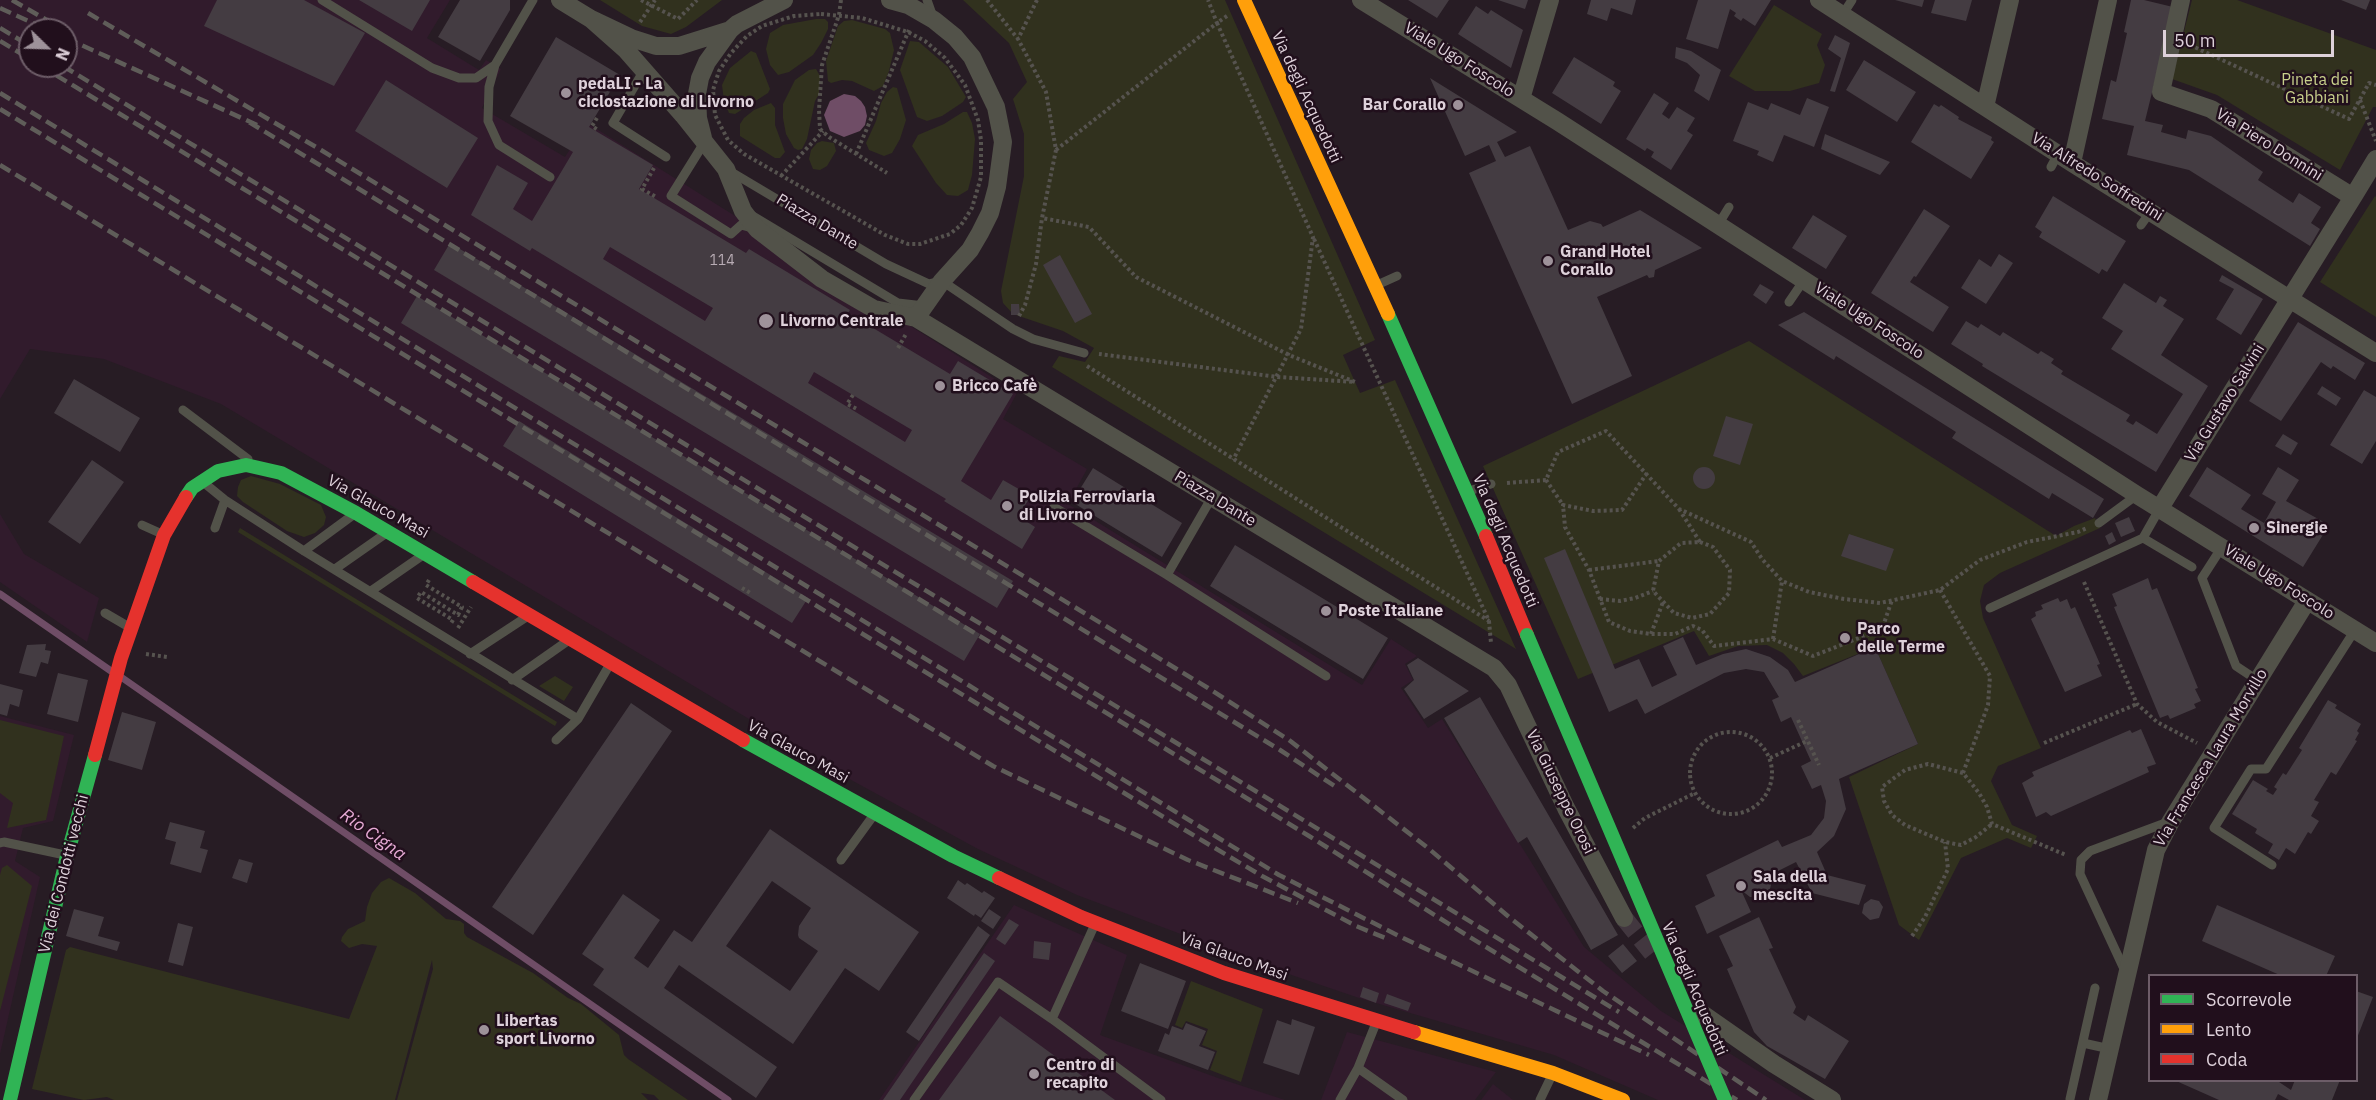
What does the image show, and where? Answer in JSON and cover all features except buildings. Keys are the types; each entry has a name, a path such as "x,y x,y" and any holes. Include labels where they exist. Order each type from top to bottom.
{"street":[{"name":"Piazza Dante","path":"560,0 591,20 626,50 683,115 726,169 743,211 757,229 822,279 874,309 929,300 937,331 1494,668"},
{"name":"Piazza Dante","path":"591,20 636,40 656,46 690,44 730,30 745,19 783,0"},
{"path":"890,0 923,5 934,20 955,37 980,71 996,106 1003,142 997,187 990,213 970,250 929,300 933,307 937,331"},
{"name":"Viale Ugo Foscolo","path":"1361,0 1521,99 2137,495 2376,643"},
{"path":"1521,99 1550,0"},
{"name":"Via Alfredo Soffredini","path":"1820,0 1847,7 2061,162 2146,218 2291,298 2376,353"},
{"path":"1985,106 2010,0"},
{"path":"2061,162 2108,0"},
{"name":"Via Piero Donnini","path":"2181,0 2161,92 2211,109 2353,197"},
{"name":"Via degli Acquedotti","path":"1244,2 1467,491 1687,1015 1725,1100"},
{"name":"Piazza Dante","path":"704,143 698,118 698,86 707,62 730,30"},
{"path":"2353,197 2376,159"},
{"name":"Via Gustavo Salvini","path":"2160,508 2353,197"},
{"name":"Via Glauco Masi","path":"113,690 121,658 164,535 185,496 202,480 228,468 257,466 281,473 389,531 573,638 717,726 953,856 1096,922 1224,973 1553,1073 1623,1100"},
{"name":"Via Francesca Laura Morvillo","path":"2098,1100 2156,850 2170,821 2307,601"},
{"name":"Via Giuseppe Orosi","path":"1494,668 1508,685 1566,808 1624,918"},
{"name":"Via dei Condotti vecchi","path":"10,1100 67,856 113,690"},
{"path":"1701,1013 1774,1064 1832,1100"},
{"path":"0,1077 18,1059"}],"lane":[{"path":"322,0 432,68 459,78 476,78 495,65"},
{"path":"533,0 495,65 489,87 488,121 499,145 550,177"},
{"path":"644,70 614,123 666,157"},
{"path":"704,143 670,196 731,234 741,225 757,229"},
{"name":"Piazza Dante","path":"726,169 894,268 929,284 929,300 898,303 743,211"},
{"path":"1718,225 1729,207"},
{"path":"1375,286 1397,276"},
{"path":"1789,302 1804,280"},
{"path":"929,300 1013,329 1033,339 1084,353"},
{"path":"183,410 257,466"},
{"path":"202,480 225,500 304,551 578,719"},
{"path":"1467,491 1491,484"},
{"path":"2099,523 2137,495"},
{"path":"1167,575 1212,497"},
{"path":"215,528 225,500"},
{"path":"1054,507 1167,575 1326,676"},
{"path":"1990,608 2143,538 2160,508"},
{"path":"304,551 356,513"},
{"path":"142,525 164,535"},
{"path":"335,569 389,531"},
{"path":"2143,538 2192,567"},
{"path":"2222,547 2202,578 2236,666 2257,680"},
{"path":"371,591 427,553"},
{"path":"105,613 131,628"},
{"path":"470,654 531,614"},
{"path":"2272,865 2214,828 2251,769 2266,769 2355,630"},
{"path":"512,680 573,638"},
{"path":"556,740 578,719 611,661"},
{"path":"841,860 875,813"},
{"path":"2127,974 2080,874 2081,860 2090,851 2170,821"},
{"path":"1,840 67,856"},
{"path":"1052,1019 1096,922"},
{"path":"914,1100 998,982 1161,1100"},
{"path":"2070,1099 2095,988"},
{"path":"1340,1100 1358,1068 1377,1021"},
{"path":"2083,1043 2110,1049"},
{"path":"1358,1068 1403,1100"},
{"path":"1540,1100 1553,1073"}],"path":[{"path":"641,0 678,19 697,0"},
{"path":"635,30 655,0"},
{"path":"841,0 839,15 822,65 820,129 887,173"},
{"path":"987,0 1018,39 1046,92 1056,150 1042,218 1036,264 1025,305 1013,329"},
{"path":"1018,39 1037,0"},
{"path":"1208,0 1313,237 1490,621 1494,668"},
{"path":"1056,150 1244,2"},
{"path":"856,154 908,32 923,5"},
{"path":"839,15 862,18 908,32 925,41 945,58 965,85 978,120 981,140 981,177 972,208 961,225 950,234 931,241 908,244 885,235 744,154 728,140 715,115 713,90 731,53 747,36 762,26 794,16 839,15"},
{"path":"2173,36 2349,119 2369,82 2376,84"},
{"path":"2360,100 2376,142"},
{"path":"600,114 592,126 601,132"},
{"path":"781,176 823,131"},
{"path":"647,160 656,166 642,189 662,201"},
{"path":"1042,218 1089,227 1136,277 1289,355 1355,382 1278,377 1084,353 1088,368 1490,621"},
{"path":"1233,460 1301,329 1313,237"},
{"path":"853,395 848,404 857,410"},
{"path":"1546,480 1558,452 1606,431 1679,509 1700,542"},
{"path":"1563,505 1593,511 1622,510 1647,473"},
{"path":"1491,484 1546,480"},
{"path":"1546,480 1563,505 1565,528 1589,570 1609,622 1630,631 1675,634 1693,626 1702,630 1714,646 1773,639 1813,656 1882,629 1892,600"},
{"path":"1679,509 1751,542 1762,559 1782,581 1809,592 1880,603 1940,590 1980,560 2027,542 2078,532 2099,523"},
{"path":"1589,570 1659,561 1681,543 1700,542 1713,547 1730,570 1729,593 1710,614 1692,618 1674,613 1653,591"},
{"path":"1653,591 1659,561"},
{"path":"2077,568 2137,704 2157,722 2194,742"},
{"path":"439,583 430,578 426,585 462,608 458,615 421,592 417,598 453,620 449,626 456,630 473,604 464,599"},
{"path":"1773,639 1782,581"},
{"path":"742,588 752,594"},
{"path":"1940,590 1990,676 1988,705 1963,773"},
{"path":"1600,599 1635,598 1653,591"},
{"path":"1652,634 1663,602"},
{"path":"1692,618 1693,626"},
{"path":"143,653 167,657"},
{"path":"2044,742 2137,704"},
{"path":"1798,720 1819,765"},
{"path":"1722,732 1745,734 1756,740 1770,758 1772,782 1760,802 1751,810 1728,815 1716,812 1706,806 1695,793 1689,776 1690,764 1701,743 1722,732"},
{"path":"1770,758 1807,741"},
{"path":"1928,764 1963,773 1987,807 1992,824 1961,845 1945,842 1905,825 1892,815 1884,801 1882,787 1905,771 1928,764"},
{"path":"1628,832 1645,818 1695,793"},
{"path":"1992,824 2081,860"},
{"path":"1912,936 1925,917 1948,869 1945,842"}],"shaded area":[{"path":"0,0 450,0 427,38 479,70 486,60 501,69 482,108 565,157 587,123 1017,393 1003,419 1087,469 1068,504 1362,685 1391,639 1417,656 1405,664 1413,680 1401,688 1428,728 1442,719 1584,947 1661,1011 1805,1100 1658,1100 1554,1055 1359,998 1271,968 1077,895 978,849 853,781 221,404 104,359 30,349 0,399"},
{"path":"844,94 855,96 861,101 867,116 865,125 860,131 844,137 830,131 824,115 830,101"},
{"path":"0,514 24,554 99,598 87,642 0,582"},
{"path":"0,716 74,735 53,821 23,828 15,861 40,877 0,1054"},
{"path":"1014,905 1127,955 1100,1035 1285,1100 879,1100"},
{"path":"1347,1032 1496,1072 1475,1100 1321,1100"},
{"path":"1493,1084 1513,1100 1481,1100"}],"green space":[{"path":"600,0 722,0 686,27 671,34 642,26"},
{"path":"963,0 1225,0 1375,340 1343,355 1355,382 1360,393 1395,380 1516,649 1052,367 1059,356 1085,362 1094,348 1063,331 1013,314 1003,303 1001,291 1024,176 1024,134 1013,99 1027,82 1009,43"},
{"name":"Pineta dei Gabbiani","path":"2192,0 2237,0 2376,50 2376,107 2373,107 2340,170 2217,95 2172,79"},
{"path":"1774,5 1822,34 1817,45 1825,65 1819,83 1790,91 1755,91 1729,76"},
{"path":"825,19 828,22 828,29 813,55 789,72 778,75 770,65 766,49 770,33 783,25"},
{"path":"852,20 885,29 890,33 894,50 889,71 883,86 874,91 852,81 842,80 831,83 828,81 826,61 838,26 844,21"},
{"path":"910,41 919,42 948,67 966,97 963,102 942,116 927,121 917,117 900,70"},
{"path":"751,51 756,53 770,89 768,93 735,114 729,113 724,101 722,85 730,68"},
{"path":"816,69 820,76 819,94 815,101 807,139 802,149 798,150 794,148 786,134 783,104 795,80 809,70"},
{"path":"893,87 897,88 906,120 900,139 892,153 884,156 869,150 866,143 881,103"},
{"path":"771,103 775,108 775,125 785,152 780,158 775,158 740,136 740,124 744,118 754,110"},
{"path":"963,112 967,112 972,123 975,139 972,175 968,190 958,196 947,195 936,183 912,146 918,135 944,124"},
{"path":"822,141 834,143 836,151 827,166 820,170 813,169 809,159 811,150"},
{"path":"2376,197 2376,317 2320,282"},
{"name":"Parco delle Terme","path":"1749,341 2056,536 2095,518 2100,528 2000,573 1984,585 1980,601 1983,618 2041,748 1998,766 1991,781 2012,825 2037,836 2031,848 2007,838 1961,858 1919,940 1899,925 1849,777 1918,744 1875,647 1803,676 1783,653 1767,645 1738,646 1709,656 1694,631 1578,679 1483,466"},
{"path":"251,476 280,484 321,505 326,517 324,525 315,533 304,537 287,531 243,502 237,496 238,487 241,480"},
{"path":"240,528 557,722 555,726 238,532"},
{"path":"555,676 573,687 564,701 539,686"},
{"path":"0,720 64,736 46,820 7,828 13,803 0,793"},
{"path":"7,865 32,886 0,1011 0,875 2,868"},
{"path":"389,878 415,893 446,919 460,921 464,924 464,933 467,937 533,973 568,998 581,1004 619,1035 624,1055 628,1059 688,1100 659,1100 654,1095 641,1093 648,1100 397,1100 433,969 432,960 395,1100 114,1100 107,1097 84,1100 32,1089 66,950 70,947 349,1019 377,946 362,944 349,948 341,941 342,937 348,929 365,921 372,893 381,882"},
{"path":"1191,981 1263,1009 1241,1082 1210,1070 1217,1051 1202,1045 1208,1029 1186,1021 1182,1028 1175,1025"}],"waterway":[{"name":"Rio Cigna","path":"0,594 111,671"},
{"name":"Rio Cigna","path":"121,677 728,1100"}],"tunnel":[{"path":"1624,918 1657,959"}],"railway":[{"path":"12,0 43,18"},
{"path":"0,8 22,18"},
{"path":"88,13 321,150 1208,688 1289,740 1428,848 1509,917 1603,991 1766,1100"},
{"path":"0,28 18,39"},
{"path":"0,41 18,52"},
{"path":"78,43 257,125"},
{"path":"78,75 1619,1012"},
{"path":"61,78 1309,836 1737,1100"},
{"path":"0,93 1279,875 1403,938 1649,1055"},
{"path":"0,109 1203,841 1262,876 1356,926 1390,940"},
{"path":"249,122 1280,750 1339,789"},
{"path":"0,165 993,766 1188,860 1298,903"}],"traffic: fast":[{"path":"1388,314 1486,536"},
{"path":"186,497 192,488 218,471 246,465 281,473 356,513 473,582"},
{"path":"1527,635 1725,1100"},
{"path":"743,740 953,856 999,878"},
{"path":"10,1100 67,856 95,755"}],"traffic: slow":[{"path":"1244,0 1388,314"},
{"path":"1414,1032 1553,1073 1623,1100"}],"traffic: jam":[{"path":"95,755 121,658 164,535 186,497"},
{"path":"1486,536 1527,635"},
{"path":"473,582 743,740"},
{"path":"999,878 1081,917 1224,973 1414,1032"}],"place":[{"name":"pedaLI - La ciclostazione di Livorno","path":"566,93"},
{"name":"Bar Corallo","path":"1458,105"},
{"name":"Grand Hotel Corallo","path":"1548,261"},
{"name":"Livorno Centrale","path":"766,321"},
{"name":"Bricco Cafè","path":"940,386"},
{"name":"Polizia Ferroviaria di Livorno","path":"1007,506"},
{"name":"Sinergie","path":"2254,528"},
{"name":"Poste Italiane","path":"1326,611"},
{"name":"Parco delle Terme","path":"1845,638"},
{"name":"Sala della mescita","path":"1741,886"},
{"name":"Libertas sport Livorno","path":"484,1030"},
{"name":"Centro di recapito","path":"1034,1074"}]}
